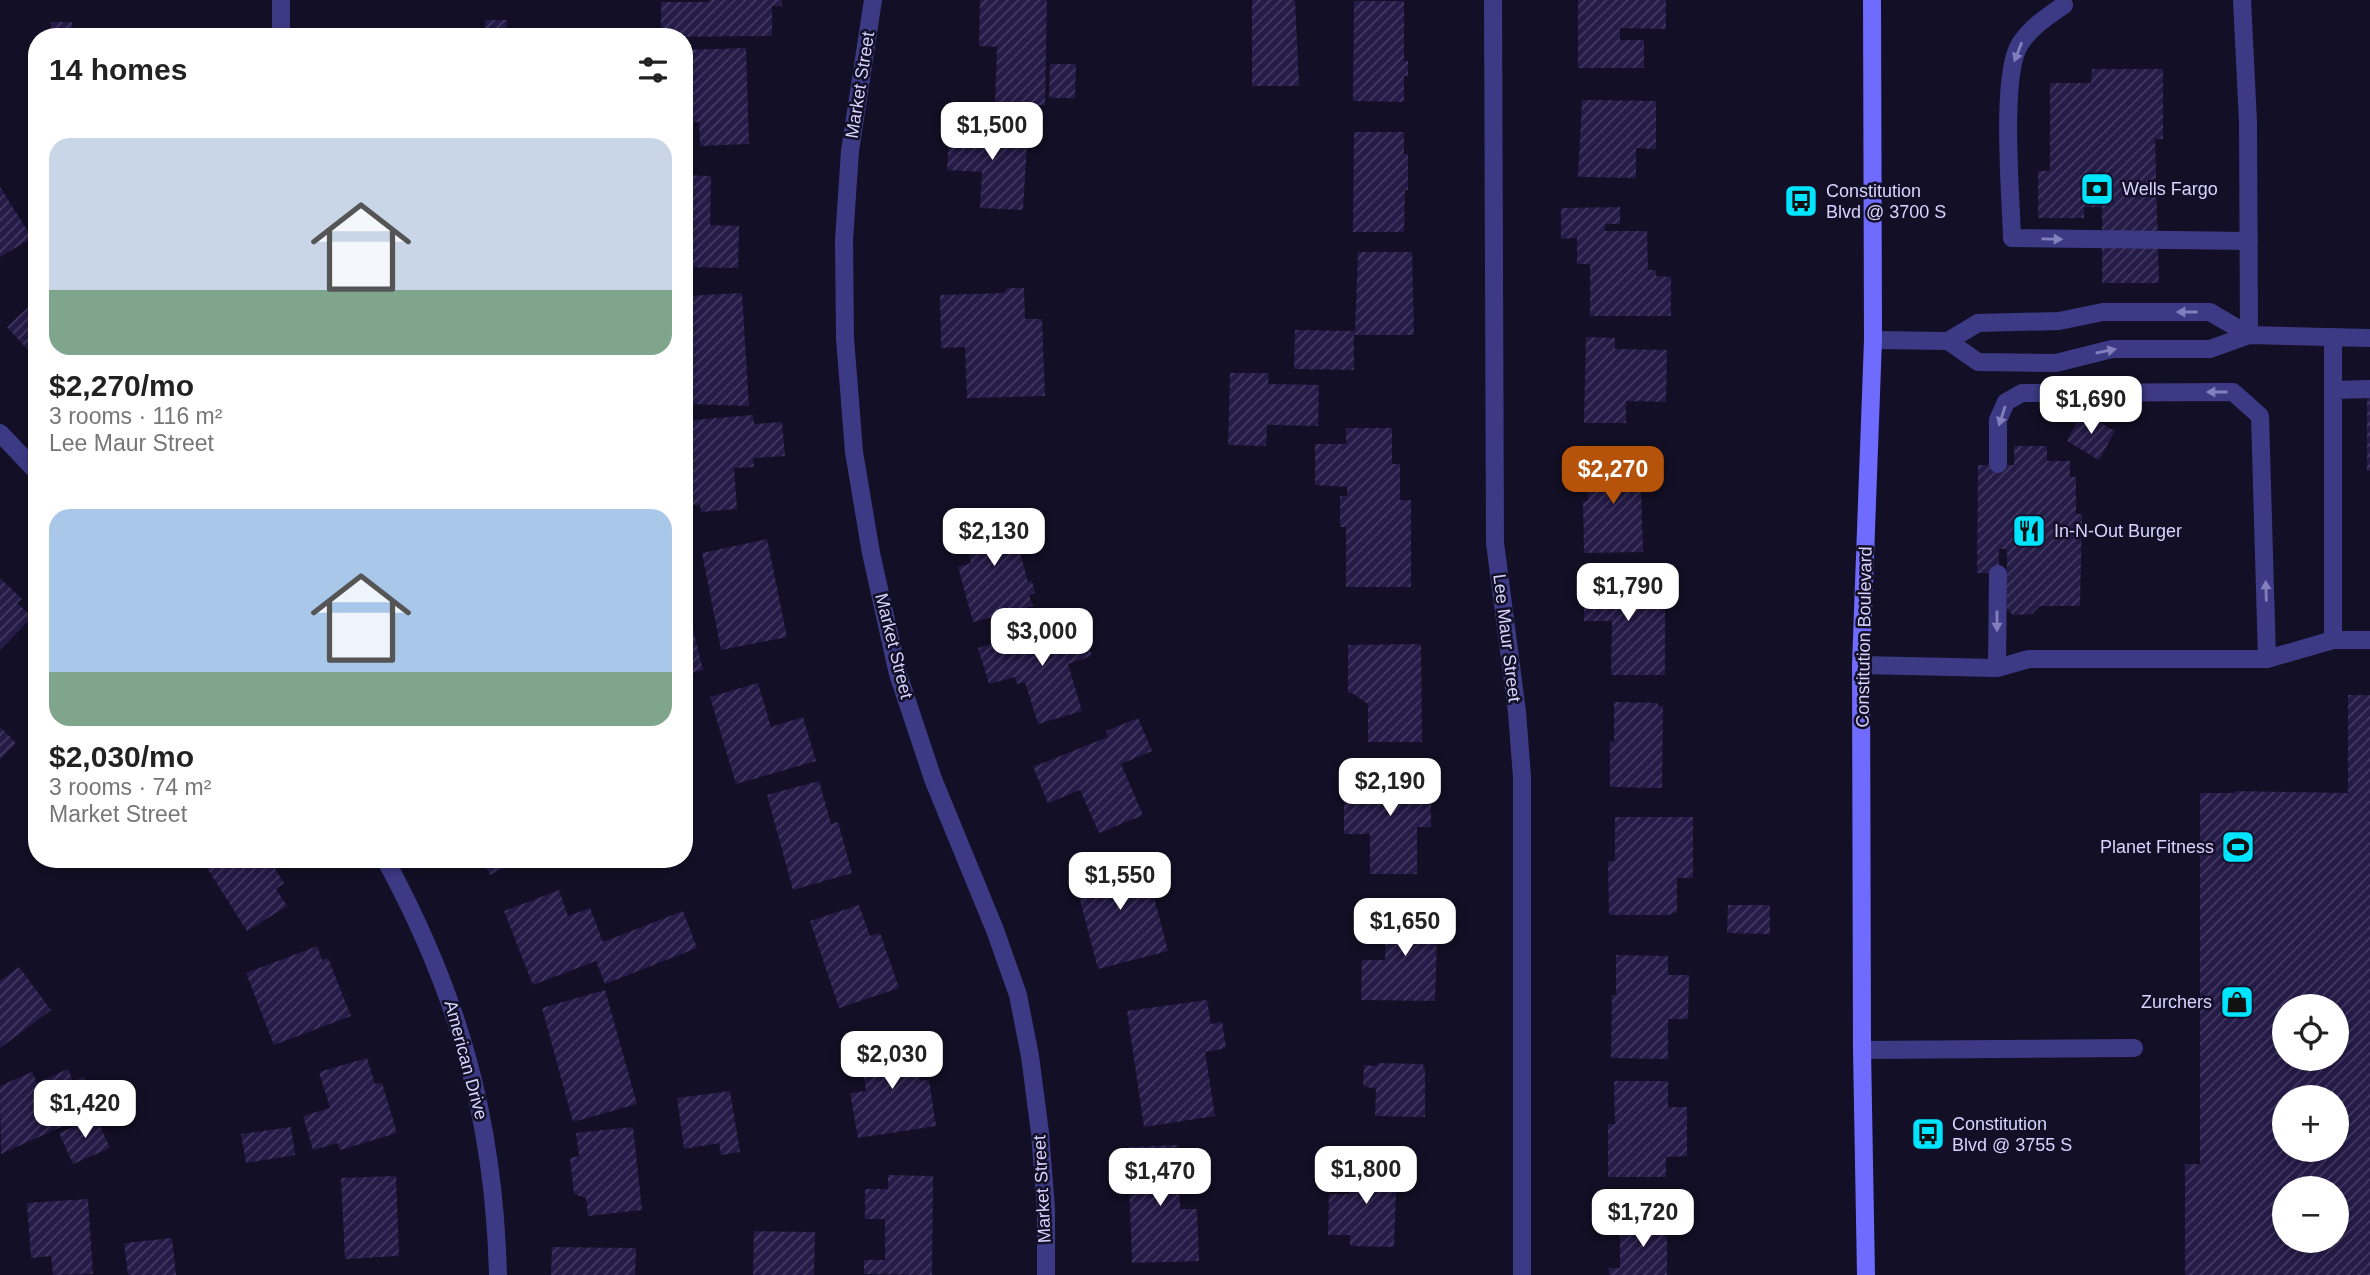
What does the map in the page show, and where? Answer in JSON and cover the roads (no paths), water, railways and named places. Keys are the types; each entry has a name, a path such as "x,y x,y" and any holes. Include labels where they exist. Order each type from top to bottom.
{"main road":[{"name":"Constitution Boulevard","path":"1866,1275 1862,1050 1861,665 1873,340 1872,0"}],"street":[{"path":"281,0 281,28"},
{"name":"Market Street","path":"873,0 850,150 844,240 845,338 854,453 871,552 898,674 933,779 995,930 1018,995 1030,1056 1040,1133 1046,1209 1046,1275"},
{"name":"Lee Maur Street","path":"1493,0 1495,543 1517,712 1522,777 1522,1275"},
{"path":"2242,0 2248,122 2249,335"},
{"path":"2064,5 2035,25 2018,46 2008,83 2012,238 2249,241"},
{"path":"1873,340 1948,341 1979,323 2059,321 2103,312 2210,312 2249,335"},
{"path":"1948,341 1978,362 2056,363 2112,349 2210,349 2249,335 2370,338"},
{"path":"2333,338 2333,640"},
{"path":"2334,390 2370,389"},
{"path":"1998,464 1998,419 2006,402 2022,393 2233,392 2260,416 2267,659"},
{"path":"0,433 28,463"},
{"path":"1997,575 1997,668"},
{"path":"1861,665 1997,668 2029,659 2267,659 2333,640 2370,640"},
{"name":"American Drive","path":"389,868 411,908 445,986 471,1066 489,1152 497,1230 498,1275"},
{"path":"1862,1050 2134,1048"}],"place":[{"name":"Wells Fargo","path":"2097,189"},
{"name":"Constitution Blvd @ 3700 S","path":"1801,201"},
{"name":"In-N-Out Burger","path":"2029,531"},
{"name":"Planet Fitness","path":"2238,847"},
{"name":"Zurchers","path":"2237,1002"},
{"name":"Constitution Blvd @ 3755 S","path":"1928,1134"}]}
